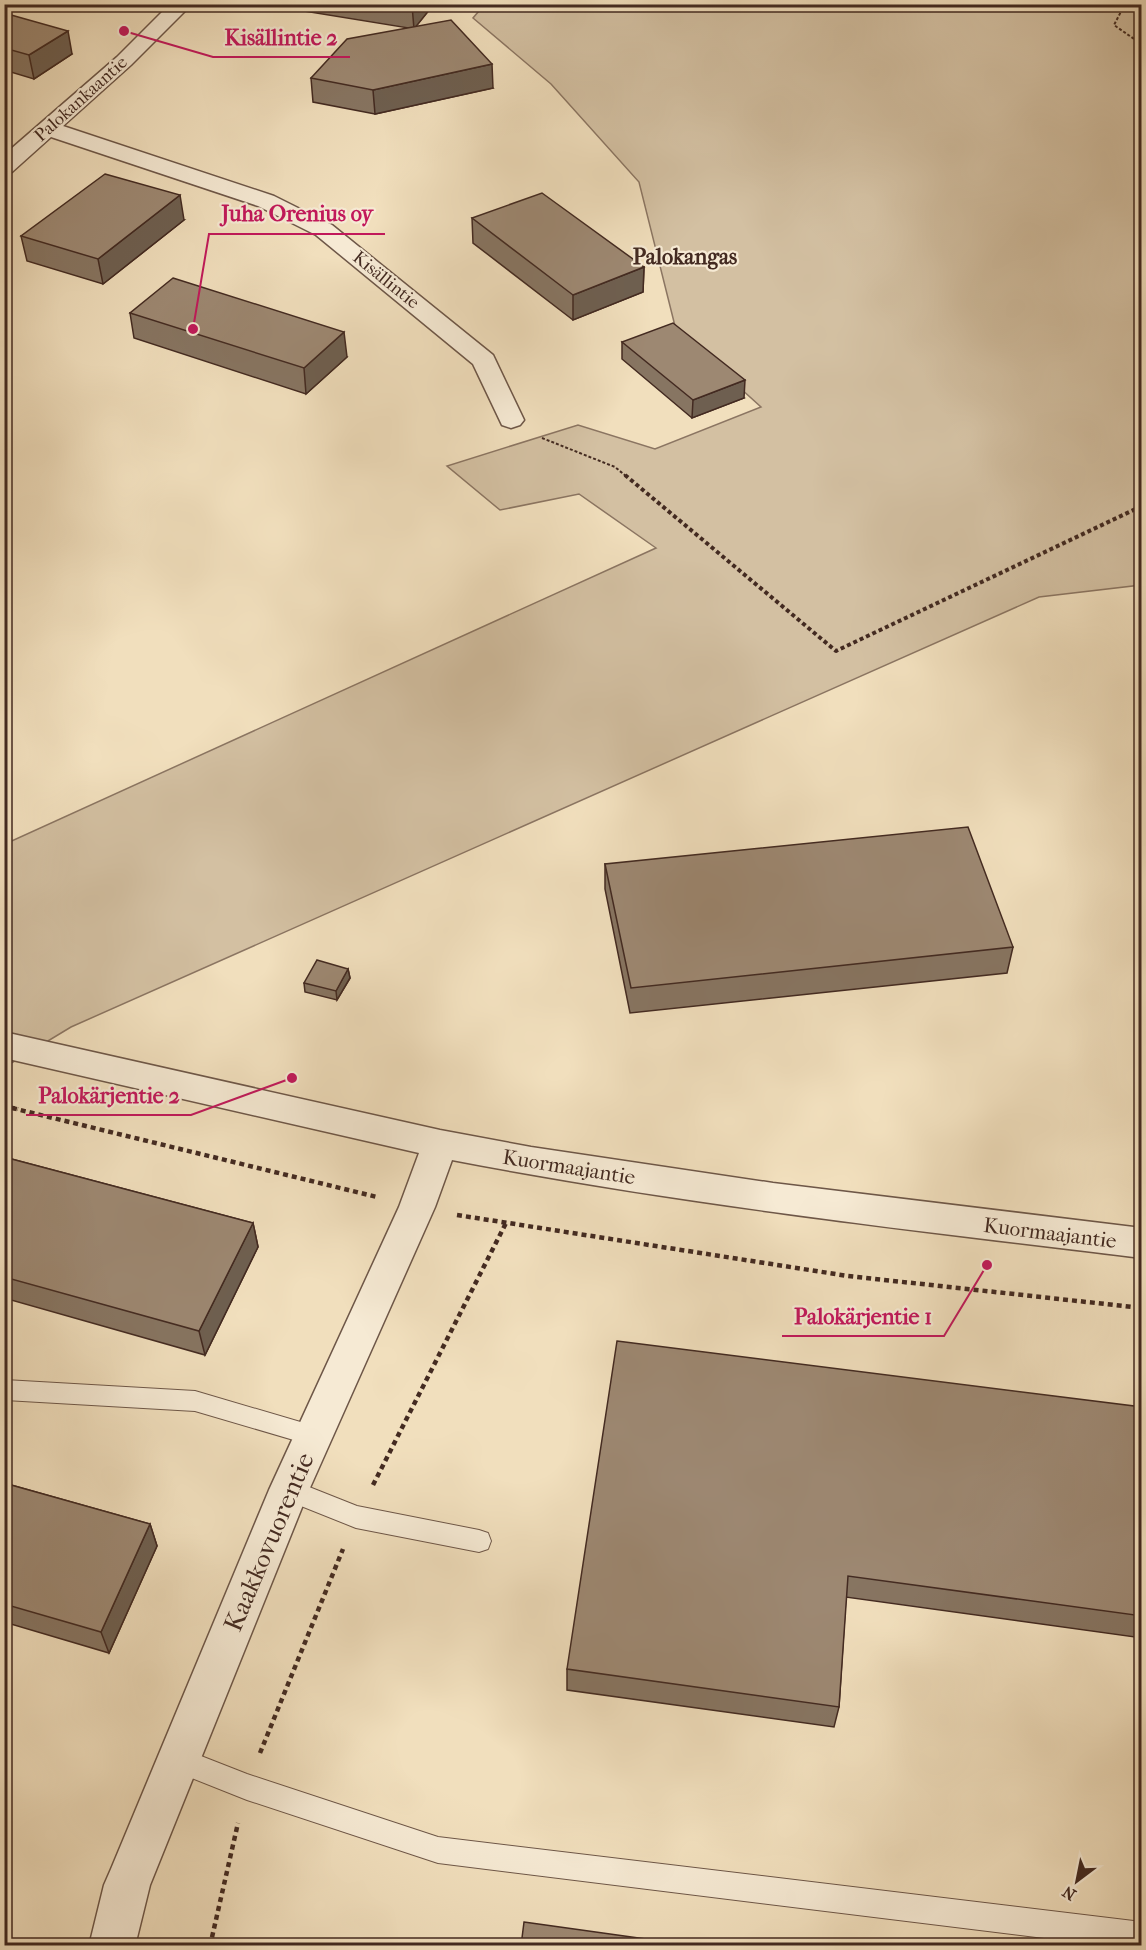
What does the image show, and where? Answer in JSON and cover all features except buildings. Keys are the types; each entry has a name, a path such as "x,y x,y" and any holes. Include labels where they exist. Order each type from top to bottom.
{"street":[{"name":"Palokankaantie","path":"4,167 50,129 182,4"},
{"name":"Kisällintie","path":"50,129 266,201 324,230 483,360 511,420"},
{"name":"Kuormaajantie","path":"4,1045 440,1144 531,1161 681,1185 1142,1244"},
{"name":"Kaakkovuorentie","path":"112,1946 127,1885 178,1760 289,1490 417,1207 440,1144"}],"lane":[{"path":"4,1390 195,1401 314,1436"},
{"path":"289,1490 356,1518 479,1541"},
{"path":"178,1760 247,1787 438,1850 1142,1936"}],"path":[{"path":"1125,4 1114,25 1137,41 1142,41"},
{"path":"511,420 514,428 615,467 836,651 1142,506"},
{"path":"4,1106 417,1207 506,1223 848,1276 1142,1308"},
{"path":"210,1946 247,1787 356,1518 506,1223"}],"shaded area":[{"path":"484,5 1141,5 1141,585 1039,597 71,1027 5,1067 5,844 656,548 579,494 500,510 447,466 578,425 655,449 761,407 676,330 639,182 551,84 473,18"}],"place":[{"name":"Kisällintie 2","path":"124,31"},
{"name":"Juha Orenius oy","path":"193,329"},
{"name":"Palokärjentie 2","path":"292,1078"},
{"name":"Palokärjentie 1","path":"987,1265"}],"district":[{"name":"Palokangas","path":"685,257"}]}
